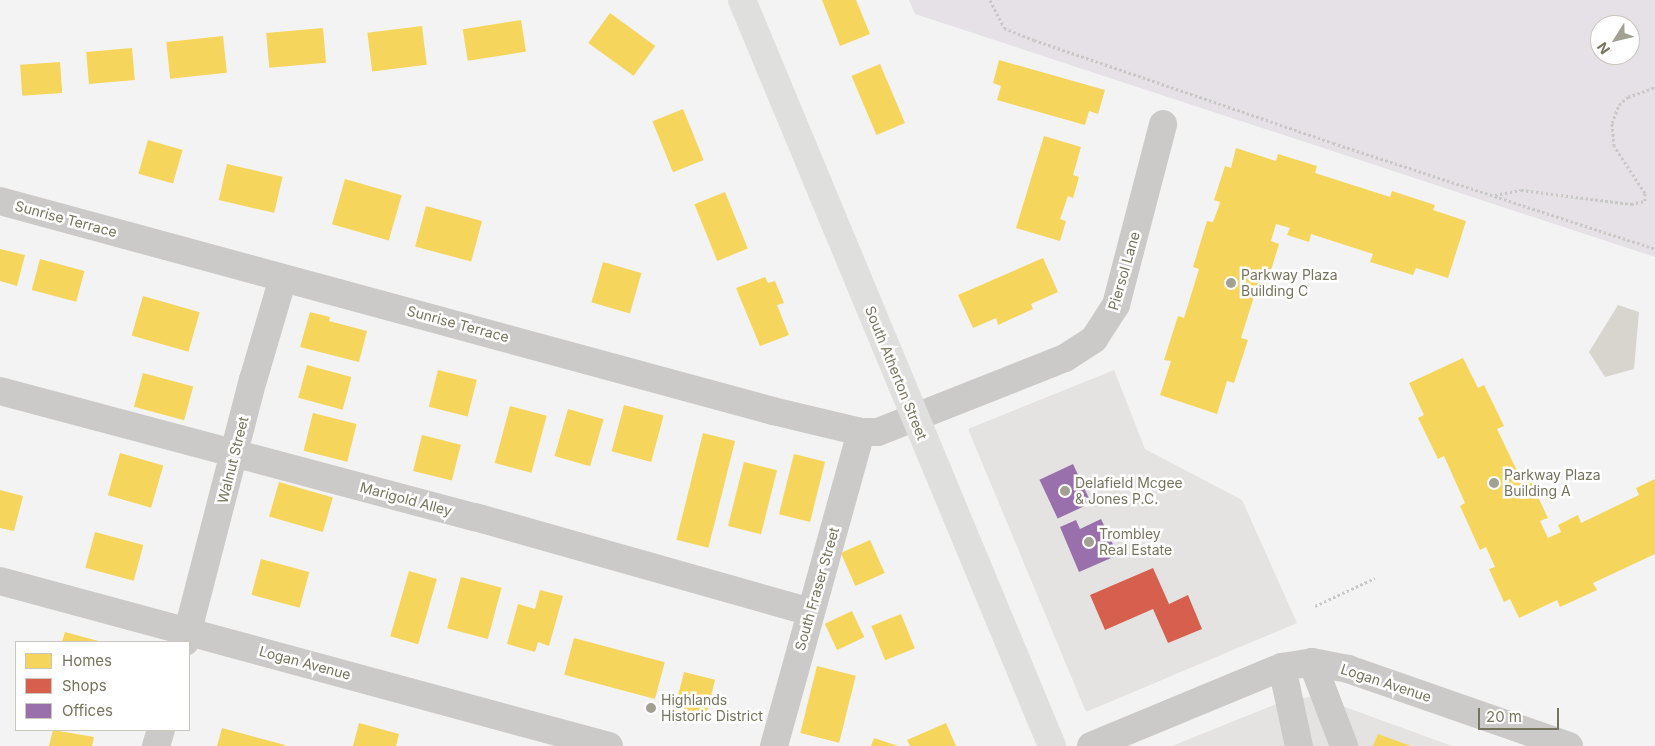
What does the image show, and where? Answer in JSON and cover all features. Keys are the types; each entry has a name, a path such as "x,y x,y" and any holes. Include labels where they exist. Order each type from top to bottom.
{"main road":[{"name":"South Atherton Street","path":"742,0 1052,746"}],"street":[{"name":"Piersol Lane","path":"915,420 1065,358 1094,339 1116,305 1163,124"},
{"name":"Sunrise Terrace","path":"0,201 861,432 878,432 915,420"},
{"name":"Walnut Street","path":"186,637 283,278"},
{"name":"Marigold Alley","path":"0,391 485,520 810,612"},
{"name":"South Fraser Street","path":"774,746 861,432"},
{"name":"Logan Avenue","path":"0,581 186,637 609,746"},
{"name":"Logan Avenue","path":"1091,746 1282,667 1312,662 1348,669 1569,746"},
{"path":"1312,662 1344,746"},
{"path":"1282,667 1299,746"},
{"path":"156,746 161,731"}],"path":[{"path":"990,0 1004,28 1011,31 1333,143 1655,249"},
{"path":"1494,195 1521,190 1631,204 1645,201 1645,193 1614,146 1612,123 1619,105 1628,97 1655,87"},
{"path":"1315,606 1375,578"}],"shaded area":[{"path":"909,0 1655,0 1655,257 915,14"},
{"path":"1618,305 1639,312 1634,369 1605,377 1589,352"},
{"path":"1114,370 1145,449 1242,500 1297,623 1086,712 968,429"},
{"path":"1315,696 1452,746 1172,746 1281,702"}],"building: Homes":[{"path":"822,0 856,0 870,34 840,46"},
{"path":"610,13 655,46 634,76 588,43"},
{"path":"521,20 526,52 468,61 463,29"},
{"path":"422,26 427,65 372,71 367,33"},
{"path":"323,28 326,63 269,68 266,33"},
{"path":"223,36 227,73 170,79 166,42"},
{"path":"132,48 135,80 89,84 86,52"},
{"path":"999,60 1105,90 1098,114 1089,111 1085,125 997,100 1001,86 993,83"},
{"path":"60,62 62,93 22,96 20,65"},
{"path":"880,64 905,123 876,135 851,76"},
{"path":"683,109 704,160 673,172 652,121"},
{"path":"1044,136 1081,147 1073,175 1079,177 1073,198 1068,196 1060,219 1066,221 1060,241 1016,228"},
{"path":"148,140 183,150 173,184 138,174"},
{"name":"Parkway Plaza Building C","path":"1236,148 1276,161 1278,154 1317,166 1315,173 1390,197 1392,191 1435,205 1433,210 1466,221 1448,278 1416,268 1413,275 1370,262 1373,254 1311,234 1309,242 1287,235 1290,228 1276,224 1271,241 1279,244 1265,290 1257,287 1241,338 1248,340 1234,383 1227,381 1217,414 1160,395 1171,361 1164,360 1178,316 1184,318 1199,269 1193,267 1207,221 1213,222 1220,202 1214,200 1225,166 1231,168"},
{"path":"227,164 283,177 274,213 219,200"},
{"path":"345,179 402,195 389,240 332,224"},
{"path":"725,192 748,249 717,261 694,204"},
{"path":"426,206 482,221 471,262 415,247"},
{"path":"0,249 25,255 17,286 0,281"},
{"path":"1043,258 1058,292 1031,304 1033,309 998,325 996,318 973,328 958,295"},
{"path":"40,259 84,271 76,302 32,290"},
{"path":"603,262 641,273 630,313 591,302"},
{"path":"765,277 768,283 775,281 784,303 777,305 789,335 760,346 736,288"},
{"path":"143,296 200,312 188,352 132,335"},
{"path":"310,312 330,317 329,321 367,331 359,362 300,347"},
{"name":"Parkway Plaza Building A","path":"1463,358 1478,388 1484,385 1504,426 1497,429 1520,477 1527,474 1548,518 1540,521 1548,538 1561,532 1558,525 1578,515 1581,523 1639,495 1636,488 1655,479 1655,554 1593,583 1597,590 1560,607 1557,600 1519,618 1510,599 1504,602 1489,569 1495,567 1486,547 1480,550 1460,506 1465,503 1444,456 1438,459 1418,418 1424,415 1409,383"},
{"path":"307,365 351,377 343,410 298,398"},
{"path":"438,370 477,380 468,417 429,407"},
{"path":"143,373 193,386 184,420 134,407"},
{"path":"624,405 664,416 651,462 612,451"},
{"path":"510,406 547,416 531,473 495,463"},
{"path":"568,409 604,419 590,466 554,456"},
{"path":"313,413 357,424 347,462 304,451"},
{"path":"703,433 735,441 708,548 676,540"},
{"path":"422,435 461,445 452,481 413,471"},
{"path":"120,453 163,465 151,508 108,495"},
{"path":"794,454 825,462 810,522 779,514"},
{"path":"744,462 777,470 761,534 728,526"},
{"path":"279,482 333,497 323,532 269,517"},
{"path":"0,490 23,496 14,531 0,528"},
{"path":"95,532 143,545 134,581 85,568"},
{"path":"870,540 885,573 855,586 841,553"},
{"path":"261,559 309,572 300,608 251,595"},
{"path":"409,571 437,579 418,644 390,636"},
{"path":"461,577 502,588 488,639 447,628"},
{"path":"540,590 563,596 549,646 538,642 535,652 507,644 518,604 535,609"},
{"path":"852,611 864,637 837,650 825,624"},
{"path":"901,614 915,648 885,660 871,626"},
{"path":"65,632 98,641 62,641"},
{"path":"574,638 665,662 655,699 564,675"},
{"path":"817,666 856,676 839,743 800,733"},
{"path":"684,672 715,680 704,723 673,716"},
{"path":"359,723 399,734 396,746 353,746"},
{"path":"946,723 956,746 910,746 907,740"},
{"path":"222,728 285,745 285,746 217,746"},
{"path":"53,731 94,737 92,746 49,746"},
{"path":"1378,734 1411,746 1373,746"},
{"path":"874,738 898,746 871,746"}],"building: Shops":[{"path":"1153,568 1169,604 1188,595 1202,629 1168,643 1153,609 1105,630 1090,595"}],"building: Offices":[{"name":"Delafield Mcgee & Jones P.C.","path":"1073,464 1091,503 1058,519 1039,480"},
{"name":"Trombley Real Estate","path":"1101,519 1118,555 1079,572 1060,527 1076,520 1080,529"}],"place":[{"name":"Parkway Plaza Building C","path":"1231,283"},
{"name":"Parkway Plaza Building A","path":"1494,483"},
{"name":"Delafield Mcgee & Jones P.C.","path":"1065,491"},
{"name":"Trombley Real Estate","path":"1089,542"},
{"name":"Highlands Historic District","path":"651,708"}]}
